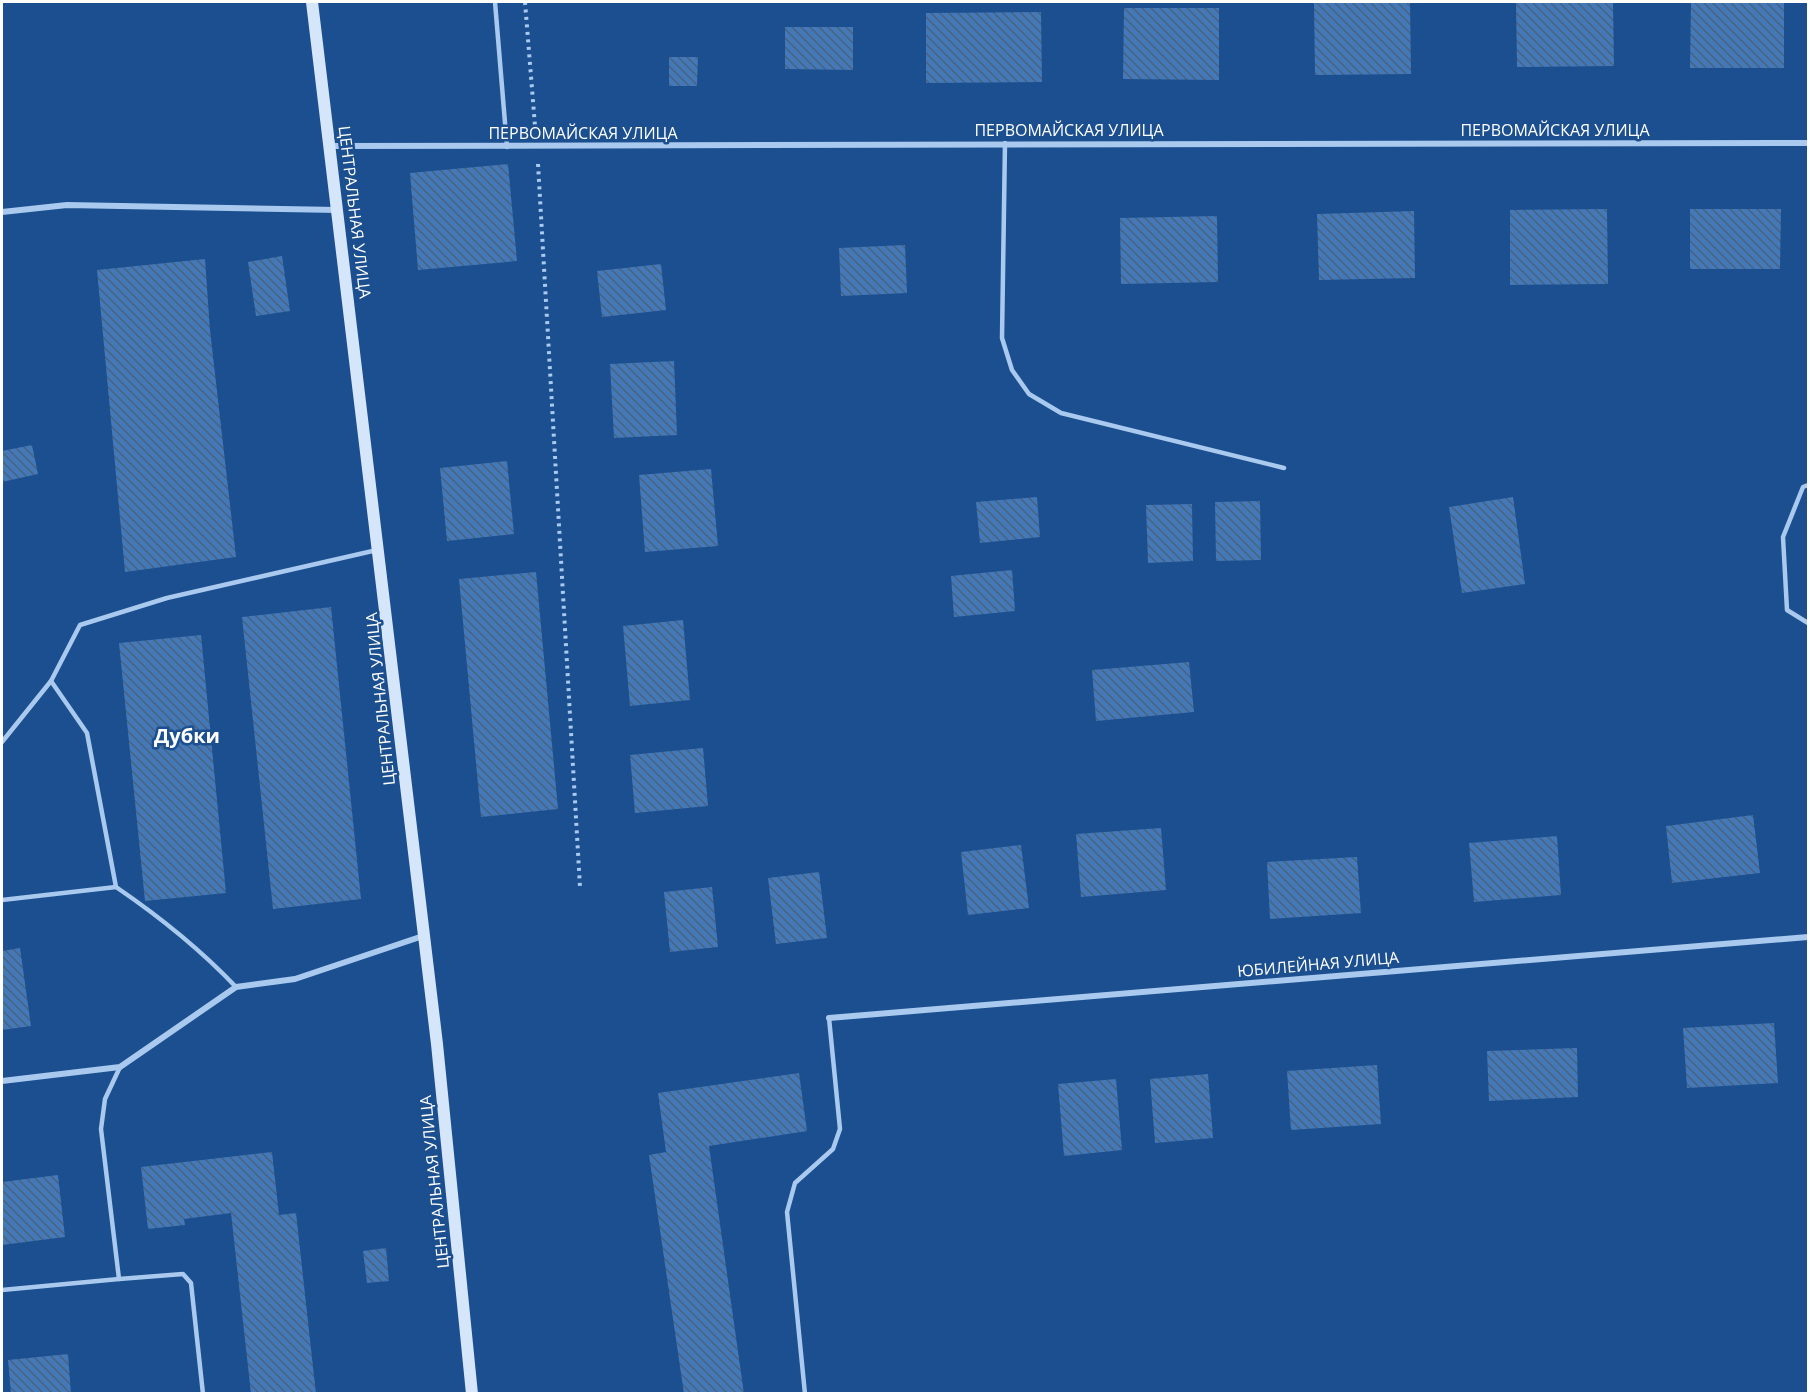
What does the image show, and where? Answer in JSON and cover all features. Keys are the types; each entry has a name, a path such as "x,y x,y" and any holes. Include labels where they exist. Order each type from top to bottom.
{"main road":[{"name":"ЦЕНТРАЛЬНАЯ УЛИЦА","path":"312,2 437,1044 472,1394"}],"street":[{"name":"ПЕРВОМАЙСКАЯ УЛИЦА","path":"329,146 1809,143"},
{"path":"2,212 67,205 338,210"},
{"path":"2,1081 120,1067 236,987 295,979 423,936"},
{"name":"ЮБИЛЕЙНАЯ УЛИЦА","path":"829,1018 1809,937"}],"lane":[{"path":"495,2 507,147"},
{"path":"1005,143 1002,338 1012,369 1029,394 1061,413 1284,468"},
{"path":"1809,485 1803,487 1783,537 1787,610 1809,623"},
{"path":"2,742 51,681 80,625 167,598 379,549"},
{"path":"51,681 87,733 116,887"},
{"path":"2,900 116,887 156,914 204,953 236,987"},
{"path":"805,1394 787,1212 795,1183 833,1149 840,1129 829,1018"},
{"path":"120,1067 105,1099 101,1129 120,1279"},
{"path":"2,1290 183,1274 191,1283 203,1394"}],"path":[{"path":"525,2 537,147 580,887"}],"building":[{"path":"1410,2 1411,74 1315,75 1314,3"},
{"path":"1516,2 1613,2 1614,66 1517,67"},
{"path":"1691,2 1784,2 1784,68 1690,68"},
{"path":"1124,8 1219,8 1219,80 1123,79"},
{"path":"1041,12 1042,82 926,83 926,13"},
{"path":"785,27 853,27 853,70 785,69"},
{"path":"669,57 698,57 697,86 669,86"},
{"path":"508,164 517,261 418,270 410,173"},
{"path":"1607,209 1608,284 1510,285 1510,210"},
{"path":"1690,209 1781,209 1780,269 1690,269"},
{"path":"1414,211 1415,278 1319,280 1317,214"},
{"path":"1217,216 1218,282 1121,284 1120,218"},
{"path":"905,245 907,293 841,296 839,248"},
{"path":"282,256 290,311 256,316 248,262"},
{"path":"205,259 210,330 236,557 125,572 97,270"},
{"path":"661,264 666,310 602,317 597,271"},
{"path":"674,361 677,435 614,438 610,364"},
{"path":"32,445 38,474 2,482 2,451"},
{"path":"507,461 514,534 447,541 440,468"},
{"path":"711,469 718,546 645,552 639,475"},
{"path":"1037,497 1040,537 980,543 976,502"},
{"path":"1513,497 1525,584 1462,593 1449,507"},
{"path":"1260,501 1261,560 1216,561 1215,502"},
{"path":"1192,504 1193,561 1148,563 1146,505"},
{"path":"1012,570 1015,611 954,617 951,576"},
{"path":"536,572 558,809 481,817 459,579"},
{"path":"331,607 361,899 273,909 242,617"},
{"path":"683,620 690,700 630,706 623,626"},
{"path":"201,635 226,893 145,901 119,643"},
{"path":"1189,662 1194,712 1096,721 1092,670"},
{"path":"703,748 708,806 635,813 630,755"},
{"path":"1753,815 1760,873 1672,883 1666,826"},
{"path":"1161,828 1166,890 1081,897 1076,834"},
{"path":"1557,836 1561,895 1474,902 1469,843"},
{"path":"1021,845 1029,908 968,915 961,852"},
{"path":"1357,857 1361,913 1270,919 1267,862"},
{"path":"819,872 827,938 776,944 768,878"},
{"path":"712,887 718,947 670,952 664,892"},
{"path":"20,948 31,1026 2,1030 2,951"},
{"path":"1774,1023 1778,1083 1687,1088 1683,1028"},
{"path":"1577,1048 1578,1097 1489,1101 1487,1051"},
{"path":"1377,1065 1381,1124 1291,1130 1287,1071"},
{"path":"799,1073 807,1131 709,1146 744,1394 684,1394 649,1155 666,1152 658,1093"},
{"path":"1208,1074 1213,1138 1155,1143 1150,1079"},
{"path":"1116,1079 1122,1150 1064,1156 1058,1084"},
{"path":"272,1152 279,1215 296,1213 316,1394 251,1394 231,1213 184,1219 185,1225 148,1229 141,1167"},
{"path":"58,1175 65,1237 2,1245 2,1182"},
{"path":"386,1248 389,1281 367,1283 363,1251"},
{"path":"68,1354 71,1394 11,1394 8,1360"}],"district":[{"name":"Дубки","path":"187,736"}]}
